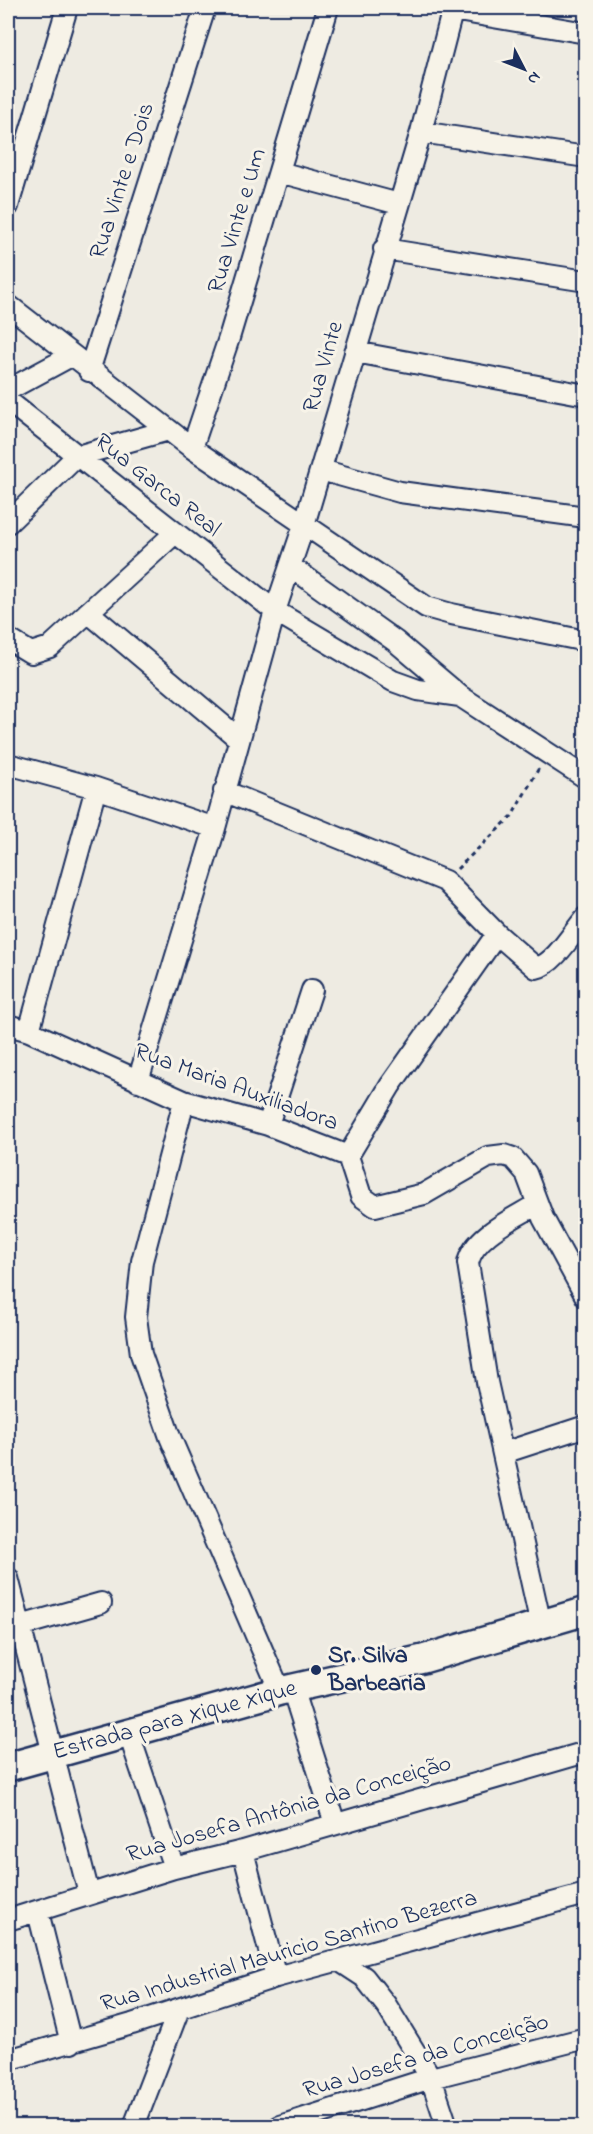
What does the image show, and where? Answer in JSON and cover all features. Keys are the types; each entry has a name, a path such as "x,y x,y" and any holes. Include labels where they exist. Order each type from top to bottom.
{"street":[{"path":"8,206 66,8"},
{"name":"Rua Vinte e Dois","path":"89,370 205,8"},
{"name":"Rua Vinte e Um","path":"192,448 328,8"},
{"path":"453,9 585,33"},
{"name":"Rua Vinte","path":"138,1081 215,828 275,612 321,470 384,249 421,132 453,9"},
{"path":"421,132 585,158"},
{"path":"279,172 399,204"},
{"path":"384,249 585,281"},
{"path":"8,305 192,448 426,607 585,641"},
{"path":"355,352 585,395"},
{"path":"8,390 71,356"},
{"name":"Rua Garca Real","path":"8,400 275,612 393,681 418,690 460,696"},
{"path":"8,523 77,456 169,430"},
{"path":"321,470 400,492 585,517"},
{"path":"8,639 25,651 43,651 175,533"},
{"path":"290,566 394,641 460,696 585,778"},
{"path":"88,612 238,739"},
{"path":"8,764 96,788 215,828"},
{"path":"15,1031 96,788"},
{"path":"224,791 445,881 497,934 536,968 555,954 585,917"},
{"path":"497,934 390,1086 348,1156 361,1196 375,1206 418,1196 488,1157 504,1155 520,1163 537,1204 585,1297"},
{"path":"268,1125 312,990"},
{"name":"Rua Maria Auxiliadora","path":"15,1031 184,1101 268,1125 348,1156"},
{"path":"184,1101 142,1261 136,1317 141,1354 170,1437 286,1690 335,1824"},
{"path":"537,1204 483,1239 474,1249 468,1263 487,1382 541,1625"},
{"path":"503,1453 585,1426"},
{"path":"8,1578 89,1894"},
{"path":"20,1626 101,1603"},
{"name":"Estrada para Xique Xique","path":"8,1767 286,1690 423,1659 585,1611"},
{"path":"129,1734 174,1869"},
{"name":"Rua Josefa Antônia da Conceição","path":"8,1920 174,1869 585,1752"},
{"path":"243,1851 276,1977"},
{"name":"Rua Industrial Mauricio Santino Bezerra","path":"8,2060 71,2043 276,1977 585,1894"},
{"path":"38,1912 71,2043"},
{"path":"338,1960 356,1970 372,1986 431,2078 447,2127"},
{"path":"134,2127 179,2009"},
{"name":"Rua Josefa da Conceição","path":"280,2127 431,2078 585,2038"}],"path":[{"path":"445,881 512,816 548,752"}],"place":[{"name":"Sr. Silva Barbearia","path":"316,1670"}]}
